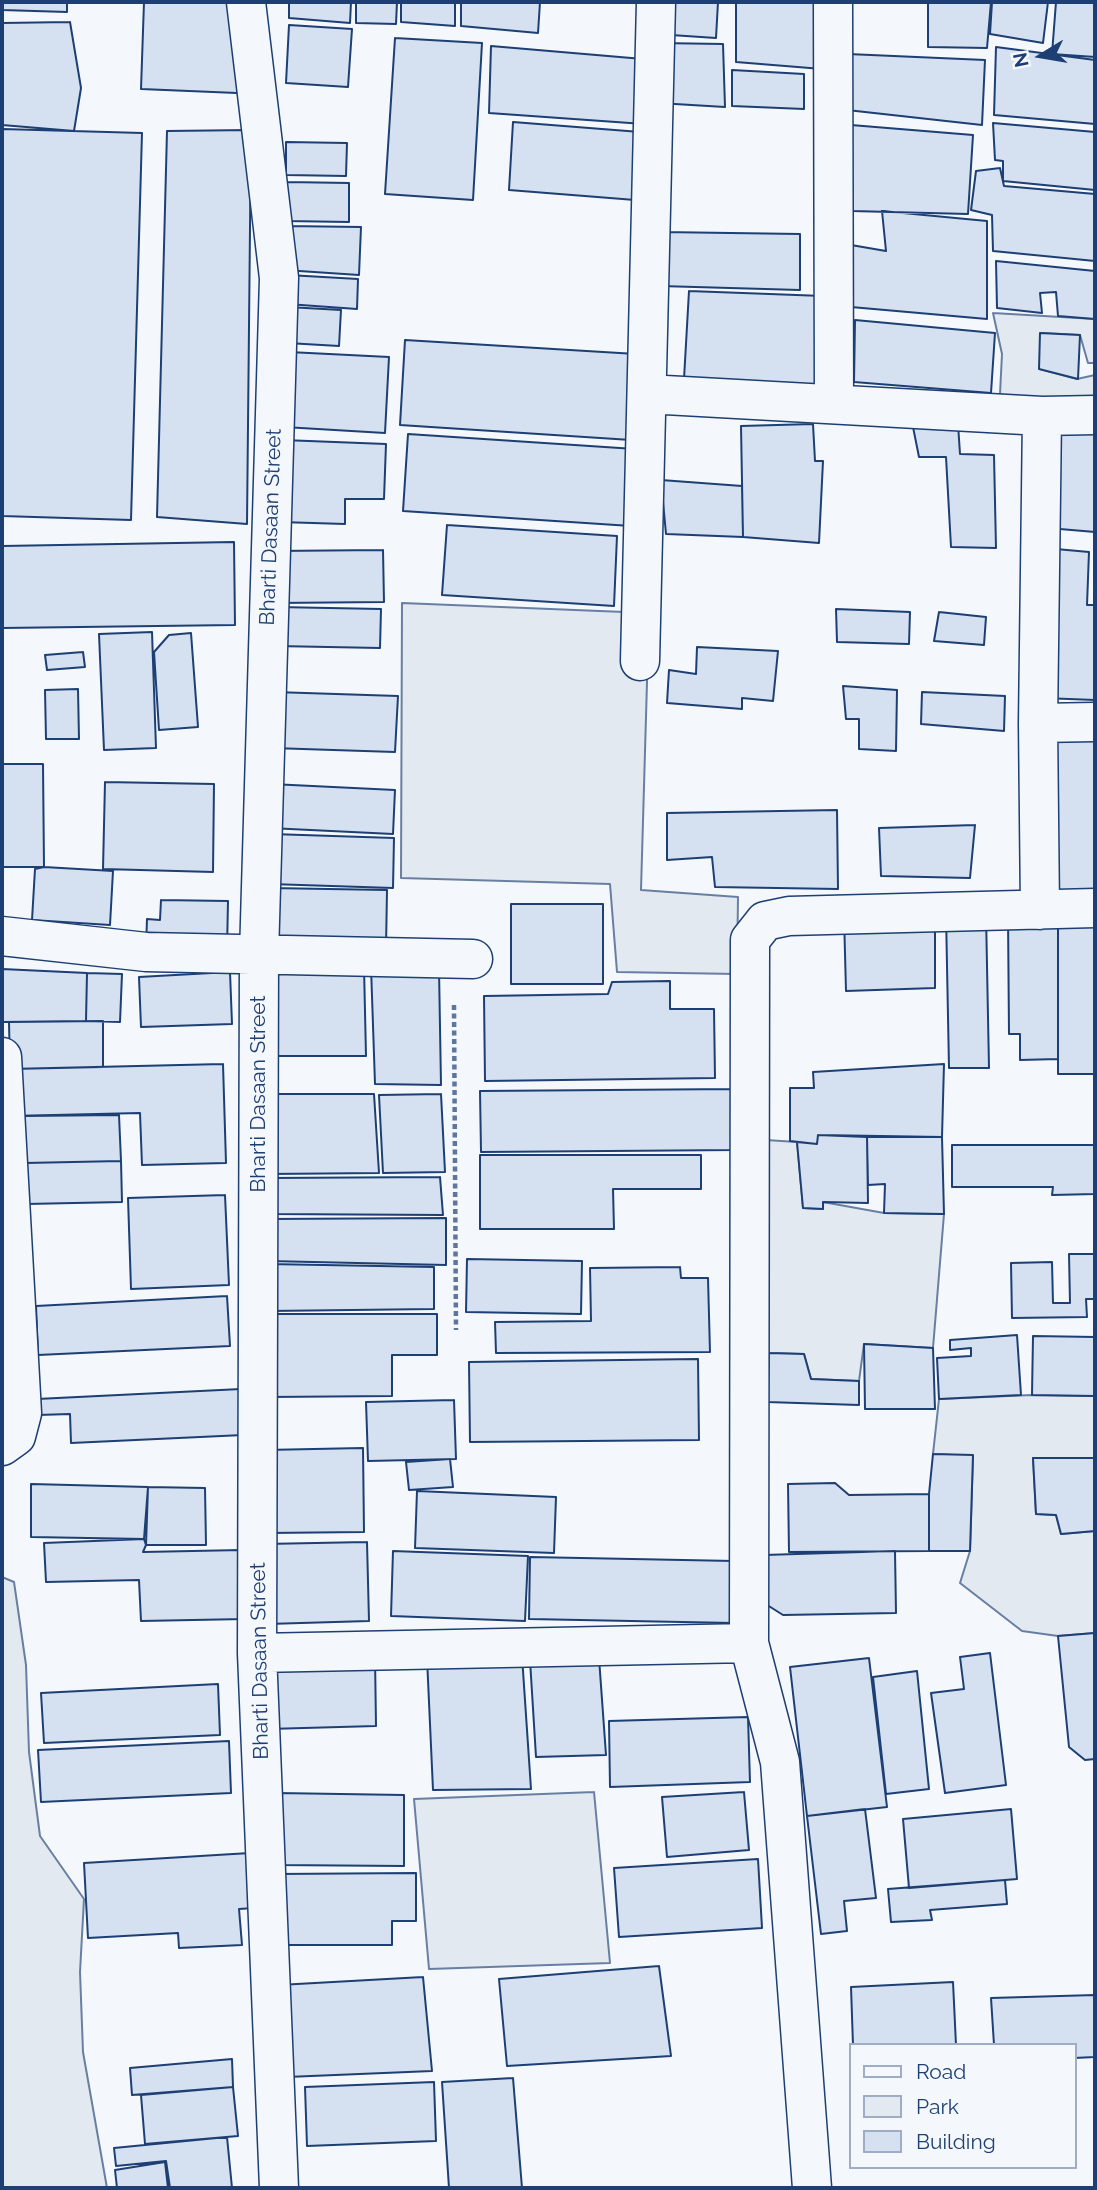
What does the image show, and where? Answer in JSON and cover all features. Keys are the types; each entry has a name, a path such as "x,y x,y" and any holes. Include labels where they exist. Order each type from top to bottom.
{"street":[{"name":"Bharti Dasaan Street","path":"246,2 279,278 259,955 257,1653 279,2188"},
{"path":"640,661 656,2"},
{"path":"833,2 834,404"},
{"path":"647,394 1042,416 1095,415"},
{"path":"1040,910 1038,723 1042,416"},
{"path":"1038,723 1095,722"},
{"path":"812,2188 780,1762 749,1643 750,940 765,921 789,916 1095,908"},
{"path":"2,936 146,951 463,959"},
{"path":"2,1057 6,1252 22,1413 16,1436 2,1446"},
{"path":"257,1653 749,1643"}],"path":[{"path":"456,1330 463,959"}],"green space":[{"path":"993,313 1095,319 1095,363 1088,363 1080,335 1041,333 1040,369 1077,379 1095,375 1095,402 1054,408 1000,394 1002,354"},
{"path":"402,603 649,613 641,890 738,897 737,974 617,972 610,884 401,878"},
{"path":"750,1139 797,1142 803,1208 823,1209 823,1202 884,1213 944,1214 933,1348 864,1344 859,1381 811,1379 804,1354 769,1353 749,1345"},
{"path":"1032,1395 1095,1396 1095,1458 1033,1458 1036,1514 1056,1515 1061,1534 1095,1531 1095,1633 1058,1636 1022,1631 960,1583 970,1551 973,1456 933,1454 939,1399"},
{"path":"2,1577 14,1582 26,1665 29,1752 40,1836 84,1899 80,1972 83,2052 107,2188 2,2188"},
{"path":"594,1792 610,1963 429,1969 414,1799"}],"building":[{"path":"2,2 67,2 67,12 2,10"},
{"path":"144,2 239,2 237,93 141,89"},
{"path":"289,2 351,2 350,23 289,18"},
{"path":"356,2 397,2 396,24 356,23"},
{"path":"401,2 455,2 455,26 401,22"},
{"path":"461,2 540,2 538,33 461,26"},
{"path":"658,2 718,2 716,38 656,34"},
{"path":"736,2 823,2 822,69 736,62"},
{"path":"916,2 991,2 987,48 928,47 928,3"},
{"path":"992,2 1048,2 1043,43 990,34"},
{"path":"1056,2 1095,2 1095,57 1052,54"},
{"path":"70,22 81,88 74,131 2,125 2,23"},
{"path":"289,25 352,29 348,87 286,83"},
{"path":"395,38 482,43 473,200 385,194"},
{"path":"659,43 723,44 725,107 658,103"},
{"path":"491,46 643,59 644,124 489,113"},
{"path":"996,47 1095,60 1095,124 994,115"},
{"path":"848,54 985,60 982,125 847,110"},
{"path":"732,70 804,74 804,109 732,106"},
{"path":"513,122 640,132 635,200 509,190"},
{"path":"993,123 1095,132 1095,190 1003,181 1003,161 995,160"},
{"path":"851,125 973,135 968,214 852,211"},
{"path":"2,129 142,133 131,520 2,516"},
{"path":"251,130 247,524 157,517 167,131"},
{"path":"286,142 347,143 346,176 286,175"},
{"path":"1000,168 1004,186 1095,194 1095,261 993,251 992,215 971,210 976,171"},
{"path":"287,182 349,183 349,222 286,221"},
{"path":"882,211 987,221 987,319 851,307 851,245 886,251"},
{"path":"286,226 361,227 359,275 284,270"},
{"path":"661,232 800,234 800,290 660,286"},
{"path":"996,261 1095,271 1095,319 1058,316 1056,292 1040,293 1042,313 997,308"},
{"path":"288,275 358,279 357,309 287,304"},
{"path":"689,291 823,296 826,387 684,379"},
{"path":"288,307 341,310 339,346 287,343"},
{"path":"855,320 995,333 991,393 854,382"},
{"path":"1040,333 1080,335 1078,379 1039,369"},
{"path":"405,340 636,354 631,440 400,425"},
{"path":"289,352 389,357 385,433 284,427"},
{"path":"1048,422 1095,423 1095,532 1048,528"},
{"path":"813,424 815,461 823,461 819,543 743,537 741,426"},
{"path":"958,424 960,454 994,455 996,548 951,547 946,457 919,457 913,427"},
{"path":"408,434 635,449 631,526 403,511"},
{"path":"283,440 386,444 384,499 345,499 345,524 280,522"},
{"path":"661,480 742,486 743,537 666,534"},
{"path":"447,525 617,536 614,606 442,595"},
{"path":"234,542 235,625 2,628 2,546"},
{"path":"1045,548 1089,552 1087,605 1095,605 1095,700 1043,698"},
{"path":"383,550 384,602 275,603 274,551"},
{"path":"277,607 381,609 380,648 276,646"},
{"path":"836,609 910,612 909,644 837,642"},
{"path":"939,612 986,617 984,645 934,641"},
{"path":"152,632 156,748 104,750 99,634"},
{"path":"191,633 198,727 159,730 154,652 169,635"},
{"path":"697,647 778,651 773,701 742,698 742,709 667,703 669,670 696,674"},
{"path":"83,652 85,667 47,670 45,655"},
{"path":"843,686 897,690 896,751 859,749 859,719 846,719"},
{"path":"78,689 79,739 46,739 45,690"},
{"path":"274,692 398,696 395,752 272,748"},
{"path":"922,692 1005,696 1004,731 921,724"},
{"path":"1095,728 1095,897 1048,896 1043,730"},
{"path":"2,764 43,764 44,867 2,867"},
{"path":"105,782 214,784 213,872 103,869"},
{"path":"271,784 395,790 393,834 269,828"},
{"path":"837,810 838,889 715,887 712,857 667,860 667,813"},
{"path":"975,825 970,878 881,876 879,828"},
{"path":"272,834 394,838 393,888 270,884"},
{"path":"44,867 113,871 110,925 32,920 35,869"},
{"path":"270,888 387,890 386,948 268,945"},
{"path":"161,900 228,901 227,950 146,948 147,919 160,920"},
{"path":"511,904 603,904 603,984 511,984"},
{"path":"946,914 986,914 989,1068 949,1068"},
{"path":"1008,915 1058,916 1058,1059 1020,1060 1020,1034 1009,1034"},
{"path":"844,916 935,919 935,988 846,991"},
{"path":"1058,916 1095,916 1095,1074 1058,1074"},
{"path":"266,962 364,967 366,1056 266,1056"},
{"path":"371,967 439,969 441,1085 375,1084"},
{"path":"2,969 87,973 86,1021 2,1022"},
{"path":"230,972 232,1024 141,1027 139,977"},
{"path":"87,973 122,974 120,1022 86,1021"},
{"path":"670,981 670,1009 714,1009 715,1078 485,1081 484,996 608,994 612,982"},
{"path":"103,1021 103,1067 10,1069 9,1022"},
{"path":"223,1064 226,1163 142,1165 140,1113 10,1116 10,1069"},
{"path":"944,1064 942,1137 818,1135 817,1144 790,1141 790,1088 814,1088 813,1072"},
{"path":"735,1089 736,1150 481,1152 480,1091"},
{"path":"265,1094 374,1094 379,1173 268,1174"},
{"path":"441,1094 445,1172 383,1173 379,1095"},
{"path":"119,1115 121,1161 25,1163 24,1116"},
{"path":"818,1135 867,1137 868,1203 823,1202 823,1209 803,1208 797,1142 817,1144"},
{"path":"867,1137 942,1137 944,1214 884,1213 885,1184 868,1185"},
{"path":"952,1145 1095,1145 1095,1194 1052,1195 1053,1187 952,1187"},
{"path":"480,1155 701,1155 701,1189 613,1189 614,1229 480,1229"},
{"path":"121,1161 122,1202 26,1204 25,1163"},
{"path":"440,1177 443,1215 268,1214 267,1178"},
{"path":"225,1195 229,1285 131,1289 128,1198"},
{"path":"446,1218 446,1265 268,1261 268,1219"},
{"path":"1069,1254 1095,1254 1095,1299 1086,1299 1087,1317 1012,1318 1011,1263 1052,1262 1053,1303 1070,1303"},
{"path":"467,1259 582,1261 581,1314 466,1312"},
{"path":"268,1264 434,1267 434,1309 269,1311"},
{"path":"680,1267 681,1278 708,1278 710,1352 496,1353 495,1322 591,1321 590,1268"},
{"path":"227,1296 230,1346 38,1355 36,1306"},
{"path":"267,1314 437,1314 437,1355 392,1355 392,1396 268,1397"},
{"path":"1017,1335 1021,1395 939,1399 937,1358 971,1356 971,1348 950,1350 950,1340"},
{"path":"1033,1336 1095,1337 1095,1396 1032,1395"},
{"path":"864,1344 933,1348 935,1409 865,1409"},
{"path":"769,1353 804,1354 811,1379 859,1381 859,1405 767,1402"},
{"path":"698,1359 699,1440 470,1442 469,1362"},
{"path":"241,1389 243,1435 71,1443 70,1414 38,1415 37,1399"},
{"path":"454,1400 456,1459 368,1461 366,1402"},
{"path":"363,1448 364,1532 267,1533 265,1450"},
{"path":"933,1454 973,1455 970,1551 929,1551 929,1494"},
{"path":"1033,1458 1095,1458 1095,1531 1061,1534 1056,1515 1036,1514"},
{"path":"450,1459 453,1487 409,1490 406,1462"},
{"path":"835,1483 849,1495 929,1494 929,1551 789,1552 788,1484"},
{"path":"31,1484 148,1487 144,1539 31,1537"},
{"path":"148,1487 205,1488 206,1545 146,1545"},
{"path":"417,1491 556,1497 554,1553 415,1548"},
{"path":"144,1539 146,1545 143,1552 242,1550 245,1619 141,1621 139,1580 46,1582 44,1543"},
{"path":"367,1542 369,1621 267,1624 264,1544"},
{"path":"393,1551 528,1556 525,1621 391,1616"},
{"path":"895,1551 896,1613 783,1615 764,1603 764,1555"},
{"path":"530,1557 734,1561 733,1623 529,1619"},
{"path":"1095,1633 1095,1759 1085,1760 1069,1747 1058,1636"},
{"path":"990,1653 1006,1785 945,1793 931,1693 964,1689 960,1657"},
{"path":"375,1656 376,1726 268,1729 265,1659"},
{"path":"522,1656 531,1789 433,1790 427,1658"},
{"path":"599,1658 606,1755 536,1757 530,1660"},
{"path":"869,1658 887,1807 807,1816 790,1667"},
{"path":"917,1671 929,1789 886,1794 873,1677"},
{"path":"218,1684 220,1735 44,1743 41,1693"},
{"path":"748,1717 750,1782 610,1787 609,1721"},
{"path":"229,1741 231,1793 41,1802 38,1750"},
{"path":"744,1792 749,1850 667,1857 662,1797"},
{"path":"277,1793 404,1795 404,1866 276,1865"},
{"path":"865,1809 876,1898 844,1901 847,1931 821,1934 807,1816"},
{"path":"1011,1809 1017,1879 909,1888 903,1819"},
{"path":"250,1853 254,1908 239,1909 242,1945 179,1948 178,1933 88,1938 84,1863"},
{"path":"758,1859 762,1928 619,1937 614,1868"},
{"path":"416,1873 416,1921 392,1921 392,1945 277,1945 277,1874"},
{"path":"1005,1880 1007,1904 930,1910 932,1920 891,1922 888,1889"},
{"path":"659,1966 671,2056 507,2066 499,1979"},
{"path":"423,1977 432,2071 287,2077 279,1985"},
{"path":"953,1982 956,2043 853,2043 851,1987"},
{"path":"1095,1995 1095,2057 1076,2058 1076,2043 994,2043 991,1998"},
{"path":"232,2059 233,2087 132,2095 130,2068"},
{"path":"513,2078 522,2188 449,2188 442,2082"},
{"path":"434,2082 436,2141 307,2146 305,2087"},
{"path":"233,2087 238,2136 145,2144 141,2095"},
{"path":"227,2137 232,2188 170,2188 166,2161 116,2166 114,2148"},
{"path":"165,2162 168,2188 117,2188 115,2170"}]}
